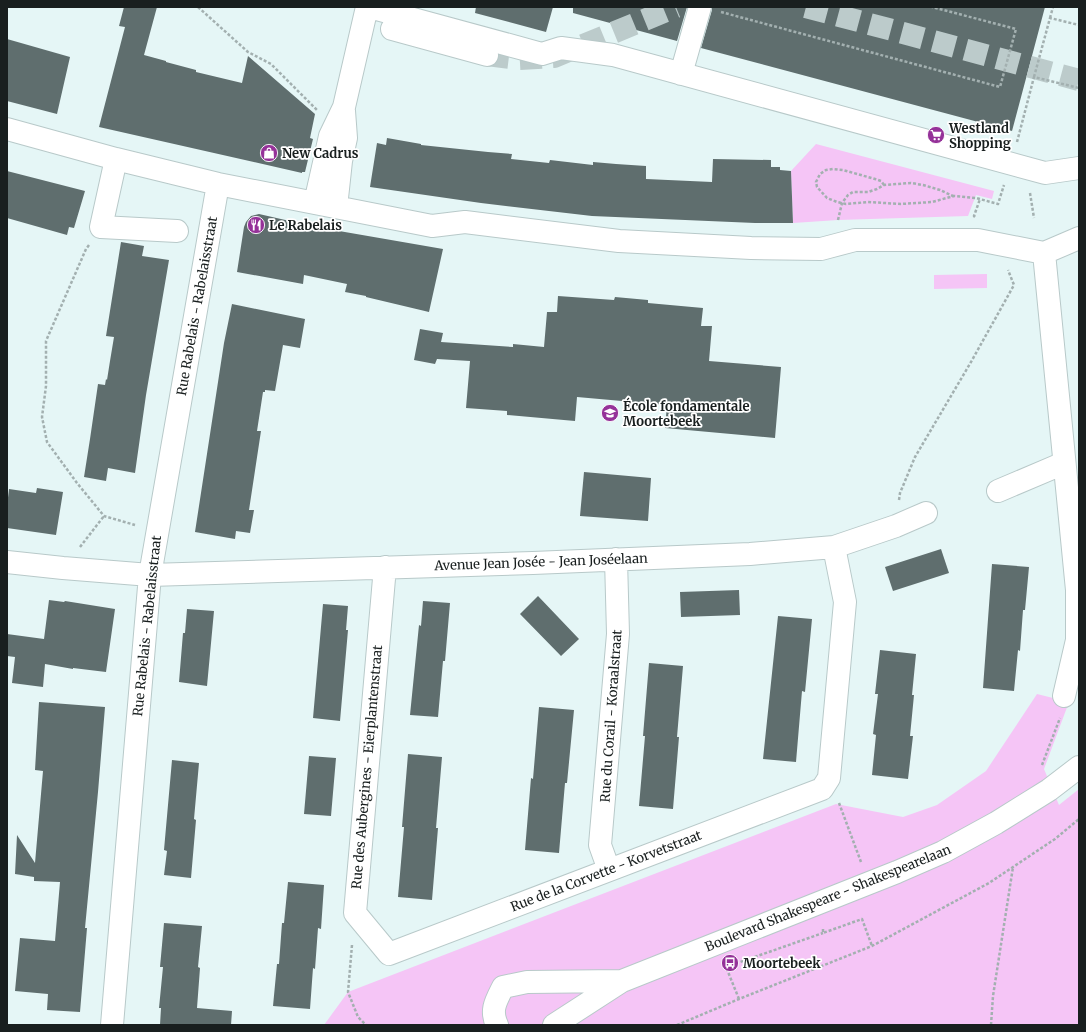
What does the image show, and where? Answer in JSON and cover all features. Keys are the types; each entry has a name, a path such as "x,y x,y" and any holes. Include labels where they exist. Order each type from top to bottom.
{"street":[{"path":"681,74 708,9"},
{"path":"367,12 542,54 561,48 613,55 1045,173 1079,168"},
{"path":"367,12 487,55"},
{"path":"315,203 330,136 344,107 367,12"},
{"path":"336,207 341,161 346,138 344,107"},
{"path":"7,129 116,159 218,184 432,226 465,222 619,241 751,248 821,249 855,240 978,240 1044,253 1079,238"},
{"path":"116,159 101,227 177,231"},
{"name":"Rue Rabelais - Rabelaisstraat","path":"112,1025 150,574 218,184"},
{"path":"1044,253 1076,590 1077,640 1064,696"},
{"path":"998,491 1064,463"},
{"name":"Avenue Jean Josée - Jean Joséelaan","path":"7,562 63,568 150,574 750,554 834,546 896,526 926,513"},
{"name":"Rue de la Corvette - Korvetstraat","path":"355,913 389,954 822,789 829,778 845,602 834,546"},
{"name":"Rue du Corail - Koraalstraat","path":"609,870 600,846 618,634 616,559"},
{"name":"Rue des Aubergines - Eierplantenstraat","path":"355,913 385,567"},
{"name":"Boulevard Shakespeare - Shakespearelaan","path":"554,1025 622,981 869,883 942,852 996,823 1049,790 1079,767"},
{"name":"Boulevard Shakespeare - Shakespearelaan","path":"497,1025 493,1015 494,1003 503,987 527,982 622,981"}],"path":[{"path":"198,7 248,52 271,64 320,113"},
{"path":"708,9 1000,87 1016,29 932,7"},
{"path":"1016,146 1053,7"},
{"path":"1050,18 1079,25"},
{"path":"1034,77 1079,88"},
{"path":"884,185 881,181 875,179 843,170 833,169 826,170 820,174 816,182 817,187 827,198 846,204 868,202 900,204 932,202 954,196"},
{"path":"839,216 842,203 848,195 853,192 868,192 884,185 911,183 923,185 954,196 980,199 998,204 1005,181"},
{"path":"976,221 974,216 980,199"},
{"path":"101,227 86,249 46,341 46,386 42,417 47,442 77,483 104,516 157,532"},
{"path":"896,526 900,492 915,457 1014,285 1006,266"},
{"path":"63,568 104,516"},
{"path":"1041,769 1066,702 1064,696"},
{"path":"838,803 861,862"},
{"path":"677,1025 739,998 872,946 989,883 1055,839 1079,819"},
{"path":"991,1025 993,996 1013,867"},
{"path":"355,913 348,992 358,1017 366,1025"},
{"path":"739,998 726,967 823,931 862,919 872,946"}],"shaded area":[{"path":"816,144 994,191 992,199 976,195 968,216 793,223 791,171"},
{"path":"987,274 987,288 934,289 934,275"},
{"path":"1037,694 1069,702 1044,769 1059,805 1079,789 1079,1025 324,1025 348,992 836,804 903,817 937,805 986,771"}],"building":[{"path":"124,7 157,7 144,55 196,70 196,72 242,83 248,56 315,114 310,138 313,139 305,172 302,173 99,127 125,27 119,26"},
{"path":"476,7 553,7 546,32 475,13"},
{"path":"573,7 687,7 677,41 573,13"},
{"path":"712,7 1045,7 1012,131 701,48"},
{"path":"7,39 70,57 57,114 7,101"},
{"path":"387,138 421,145 512,154 511,159 549,163 550,160 593,165 593,162 646,166 646,179 712,182 713,159 771,160 771,167 780,167 780,170 791,171 793,223 755,223 592,216 481,203 370,187 377,143 386,145"},
{"path":"7,171 85,191 74,228 69,227 67,235 7,218"},
{"path":"259,214 316,227 443,249 429,312 345,292 347,284 304,275 303,284 237,272 244,227 251,216"},
{"path":"121,242 144,246 142,256 169,260 146,395 135,473 108,468 106,481 84,477 98,384 105,385 106,379 107,380 114,337 106,336"},
{"path":"558,296 614,300 615,297 648,300 648,303 703,308 701,326 712,326 709,361 781,367 775,438 665,428 667,405 577,397 575,421 507,415 507,411 466,408 470,361 437,359 435,364 414,360 420,329 443,333 441,342 513,347 513,344 544,347 547,312 557,312"},
{"path":"232,304 305,319 300,348 283,345 275,391 265,390 265,392 263,392 257,431 261,431 249,510 254,510 250,533 236,531 235,539 195,532 224,343"},
{"path":"584,472 651,478 648,521 580,516"},
{"path":"37,488 63,492 56,535 7,528 9,489 36,493"},
{"path":"941,549 949,573 893,591 885,567"},
{"path":"992,564 1029,567 1014,691 983,688"},
{"path":"739,590 740,615 681,617 680,592"},
{"path":"538,596 579,639 561,656 520,614"},
{"path":"49,600 115,609 106,672 73,669 45,664 43,687 12,683 15,657 7,656 7,634 44,639"},
{"path":"423,601 450,603 438,717 410,715 419,625 421,626"},
{"path":"323,604 348,606 346,630 348,630 340,721 313,718"},
{"path":"187,609 214,611 207,686 179,682 183,633 185,633"},
{"path":"778,616 812,619 805,692 802,691 796,762 763,759"},
{"path":"880,650 916,654 910,736 913,736 908,779 872,775 876,735 873,734 878,694 875,694"},
{"path":"649,663 683,666 673,809 639,806"},
{"path":"39,702 105,707 85,928 87,928 80,1012 47,1010 48,994 15,991 20,938 55,941 60,882 34,881 34,877 15,874 17,835 35,863 43,771 35,770"},
{"path":"539,707 574,710 567,783 565,783 559,853 525,850"},
{"path":"408,754 442,757 432,900 398,897"},
{"path":"309,756 336,758 331,816 304,814"},
{"path":"172,760 199,763 191,878 164,875 167,851 164,850"},
{"path":"288,882 324,885 321,929 318,928 310,1009 273,1006"},
{"path":"164,923 202,926 198,967 200,968 197,1008 232,1011 231,1025 160,1025 161,1008 159,1008 163,967 160,967"}],"tunnel":[{"path":"487,55 519,59 554,57 676,7"},
{"path":"806,7 1079,80"}],"place":[{"name":"Westland Shopping","path":"936,135"},
{"name":"New Cadrus","path":"269,153"},
{"name":"Le Rabelais","path":"256,225"},
{"name":"École fondamentale Moortebeek","path":"610,413"},
{"name":"Moortebeek","path":"730,963"}]}
